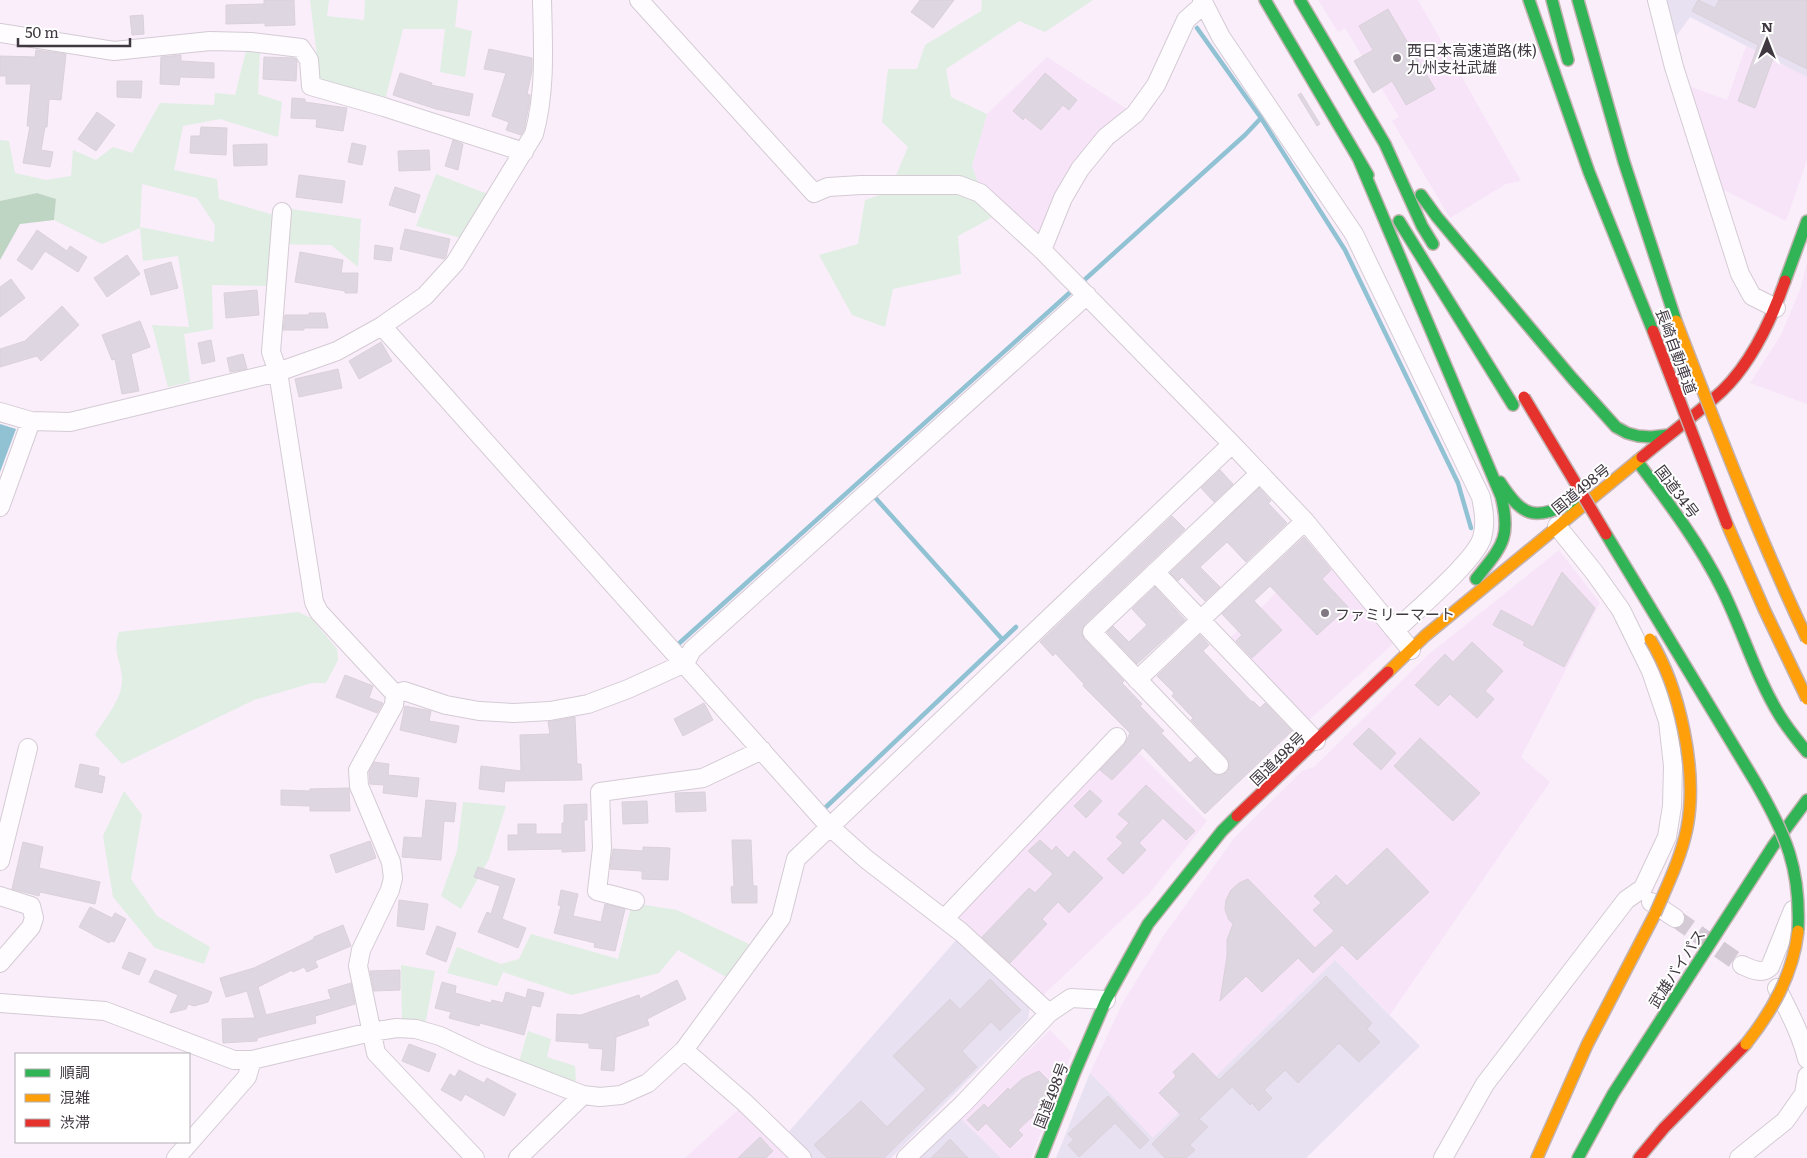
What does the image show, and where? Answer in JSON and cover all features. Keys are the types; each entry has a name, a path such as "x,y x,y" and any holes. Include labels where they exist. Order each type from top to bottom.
{"highway":[{"path":"1265,0 1358,160 1408,235 1516,409"},
{"path":"1300,0 1385,144 1437,217 1572,378 1616,428 1627,434 1651,438 1668,435"},
{"path":"1530,0 1590,172 1653,331"},
{"path":"1552,0 1570,66"},
{"name":"長崎自動車道","path":"1578,0 1599,82 1621,156 1676,321 1772,564 1807,639"},
{"path":"1385,144 1422,226 1437,252"},
{"path":"1358,160 1487,461 1505,508 1504,540 1497,554 1425,636"},
{"name":"長崎自動車道","path":"1598,162 1653,331 1701,459 1749,575 1807,699"},
{"name":"国道34号","path":"1807,221 1776,308 1746,362 1723,390 1637,461 1707,558 1724,593 1761,682 1780,717 1807,752"},
{"path":"1521,393 1756,783 1777,821 1796,872 1800,901 1799,928 1794,958 1784,987 1769,1013 1746,1044 1664,1128 1639,1158"},
{"path":"1615,478 1623,451 1616,428"},
{"path":"1487,461 1514,503 1520,509 1529,513 1551,512 1598,493"},
{"name":"国道498号","path":"1041,1158 1106,1000 1148,924 1222,831 1425,636 1637,461"},
{"path":"1567,495 1581,519"},
{"path":"1537,1158 1587,1044 1655,914 1680,857 1688,829 1691,802 1687,743 1671,683 1660,655 1645,630"},
{"name":"武雄バイパス","path":"1578,1158 1613,1094 1773,846 1807,800"}],"street":[{"path":"0,412 31,422 70,422 278,372 337,351 382,326 426,296 455,263 534,134 540,114 543,48 542,0"},
{"path":"639,0 814,193 828,187 861,185 959,185 980,193 1042,250 1260,473 1305,521 1411,650"},
{"path":"1657,0 1674,67 1740,274 1752,296 1776,308"},
{"path":"1042,250 1063,198 1080,169 1106,136 1135,114 1156,86 1186,20 1203,2 1221,37 1354,234 1481,497 1485,521 1481,541 1467,562 1395,631"},
{"path":"0,33 114,51 210,41 251,42 301,48 310,60 311,86 384,107 524,152"},
{"path":"282,212 271,352 278,372 314,602 326,619 395,694 394,706 358,770 360,786 391,862 393,878 390,890 361,950 358,966 371,1032 376,1053 474,1158"},
{"path":"395,694 404,691 446,705 479,711 514,714 550,711 588,704 612,695 677,654 692,650 1087,295"},
{"path":"382,326 829,826 866,859 961,932 1049,1013"},
{"path":"0,507 31,422"},
{"path":"0,1003 106,1011 234,1060 252,1060 371,1032 397,1028 416,1029 440,1036 480,1056 583,1095 600,1097 621,1095 648,1083 684,1050 781,918 796,859 1232,444"},
{"path":"1219,765 1092,632 1260,473"},
{"path":"1137,680 1305,521"},
{"path":"1443,1158 1485,1084 1626,900 1643,888 1666,836 1672,806 1673,766 1668,721 1651,671 1621,610 1594,572 1557,526"},
{"path":"1155,572 1316,741"},
{"path":"944,919 1117,737"},
{"path":"0,861 28,748"},
{"path":"636,901 597,891 602,848 600,792 703,778 762,750"},
{"path":"1767,970 1770,967 1794,907 1807,884"},
{"path":"1643,888 1648,900 1675,918"},
{"path":"0,896 31,906 34,918 31,927 0,963"},
{"path":"1742,965 1754,970 1767,970"},
{"path":"1767,970 1796,1026 1807,1059"},
{"path":"906,1158 962,1104 1049,1013 1071,998 1106,1000"},
{"path":"684,1050 744,1102 802,1158"},
{"path":"190,1142 247,1077 252,1060"},
{"path":"1739,1158 1785,1121 1804,1094 1807,1076"},
{"path":"518,1158 583,1095"},
{"path":"176,1158 189,1143"}],"shaded area":[{"path":"310,0 329,0 327,16 364,20 365,0 458,0 455,27 472,31 465,77 440,72 445,29 403,29 385,100 320,81"},
{"path":"982,0 1093,0 1045,32 1019,21 946,69 951,97 987,114 972,166 991,218 958,236 961,274 893,289 885,327 852,315 819,255 858,244 865,200 889,192 908,147 882,122 888,69 917,69 925,45 981,11"},
{"path":"1318,0 1418,0 1521,181 1506,184 1450,218 1392,121 1399,117 1345,28 1338,32"},
{"path":"1665,0 1807,0 1807,77 1690,17 1675,38"},
{"path":"1746,46 1807,77 1807,160 1786,221 1720,188 1689,86 1727,100"},
{"path":"246,51 260,51 258,94 282,102 278,137 220,119 183,126 174,170 217,179 219,199 288,219 291,209 361,219 358,267 331,245 276,244 272,286 212,285 213,329 184,334 190,382 168,387 152,325 189,327 178,256 143,261 140,228 102,244 54,220 56,199 37,193 0,201 0,140 9,141 15,173 46,180 71,176 73,150 96,160 113,147 132,153 160,103 214,105 215,93 235,95","holes":["142,184 197,198 215,225 214,242 140,227"]},
{"path":"1047,57 1139,117 1107,142 1081,174 1043,258 991,218 972,166 987,114"},
{"path":"436,174 490,195 461,238 416,226"},
{"path":"1807,262 1807,404 1750,383 1781,335 1801,287"},
{"path":"1328,542 1404,634 1307,722 1228,640"},
{"path":"1559,550 1600,603 1521,757 1550,782 1390,1015 1335,960 1153,1139 1090,1073 1122,1004 1164,935 1235,837 1302,771 1314,767 1429,654"},
{"path":"298,612 311,618 337,649 338,660 326,683 312,683 254,700 122,764 95,735 117,701 122,686 116,646 119,632"},
{"path":"1116,730 1207,821 1148,895 1030,1008 957,939 936,922"},
{"path":"124,791 142,815 131,879 157,916 210,947 204,964 155,948 113,897 103,836"},
{"path":"463,802 506,806 489,859 461,909 441,896 457,851"},
{"path":"632,903 677,910 749,944 728,978 678,950 659,973 572,995 503,972 497,986 447,973 457,947 501,964 519,959 531,934 618,959"},
{"path":"957,939 1030,1008 1028,1019 891,1158 808,1158 785,1136"},
{"path":"1335,960 1420,1046 1306,1158 1056,1158 1090,1073 1153,1138"},
{"path":"401,965 435,971 425,1026 402,1022"},
{"path":"1050,1030 1072,1053 1031,1158 1001,1158 961,1119"},
{"path":"528,1031 551,1039 547,1057 575,1066 576,1083 518,1065"},
{"path":"749,1100 808,1158 685,1158"},
{"path":"961,1119 1001,1158 919,1158"}],"green space":[{"path":"37,193 56,199 54,220 20,224 0,260 0,201"}],"water":[{"path":"0,424 16,429 0,472"}],"building":[{"path":"264,0 294,0 295,25 265,26 265,23 226,24 226,5 264,4"},
{"path":"920,0 954,0 933,28 911,12"},
{"path":"1698,0 1715,8 1719,0 1807,0 1807,69 1775,53 1755,108 1738,101 1758,45 1692,11"},
{"name":"西日本高速道路(株) 九州支社武雄","path":"1388,9 1435,89 1406,105 1392,81 1373,93 1354,61 1373,50 1359,26"},
{"path":"143,15 144,34 132,35 130,16"},
{"path":"489,49 532,58 532,71 527,94 530,95 530,100 524,130 521,135 506,130 509,122 492,116 506,73 484,69"},
{"path":"36,50 66,54 61,100 49,99 47,127 45,127 41,150 53,152 50,167 23,163 30,126 27,126 31,84 6,84 6,76 0,76 0,56 35,57"},
{"path":"181,55 181,61 214,63 214,78 180,77 179,85 160,84 161,57"},
{"path":"264,57 295,58 297,61 296,81 263,79"},
{"path":"400,73 432,83 431,85 473,94 469,116 436,109 393,95"},
{"path":"1045,73 1077,100 1069,110 1063,105 1041,130 1025,117 1023,120 1013,111"},
{"path":"117,81 142,81 141,98 117,97"},
{"path":"1301,93 1320,124 1317,126 1298,95"},
{"path":"292,98 305,99 305,102 347,108 343,131 316,127 317,119 291,118"},
{"path":"97,112 115,125 96,151 78,139"},
{"path":"201,127 227,128 226,155 190,153 191,136 200,136"},
{"path":"453,140 463,144 458,170 445,166"},
{"path":"352,143 366,146 362,165 348,162"},
{"path":"267,144 267,165 234,166 233,145"},
{"path":"429,150 430,170 399,171 398,151"},
{"path":"299,175 345,181 342,203 296,197"},
{"path":"395,187 420,195 415,213 389,205"},
{"path":"405,229 450,239 446,257 444,259 400,249"},
{"path":"37,230 67,251 70,246 87,257 78,272 45,251 32,270 17,260"},
{"path":"375,245 393,248 391,261 374,259"},
{"path":"300,252 343,260 341,273 358,273 357,293 345,293 345,291 295,282"},
{"path":"127,255 140,274 107,297 94,278"},
{"path":"171,262 178,288 151,295 144,270"},
{"path":"11,279 25,298 0,317 0,287"},
{"path":"257,290 259,315 226,318 224,293"},
{"path":"62,306 79,325 41,361 37,356 0,367 0,349 25,341"},
{"path":"309,313 325,313 328,328 283,330 285,315 309,315"},
{"path":"140,321 150,347 131,354 139,391 122,394 115,359 112,360 102,335"},
{"path":"211,340 215,361 202,364 198,343"},
{"path":"381,342 392,361 359,379 349,361"},
{"path":"243,354 247,369 230,372 227,358"},
{"path":"338,369 342,388 299,397 295,379"},
{"path":"1220,470 1233,484 1214,502 1201,488"},
{"path":"1259,488 1271,501 1268,503 1287,523 1246,562 1227,542 1200,567 1220,587 1205,601 1182,577 1178,581 1170,573"},
{"path":"1172,516 1185,529 1085,624 1082,634 1084,639 1124,681 1122,683 1142,704 1140,706 1164,731 1161,733 1190,763 1196,757 1216,775 1222,775 1229,768 1227,758 1191,720 1193,718 1172,696 1174,693 1157,676 1200,635 1209,645 1203,651 1252,702 1260,708 1265,703 1292,731 1205,814 1143,748 1112,780 1100,770 1125,744 1130,733 1083,686 1084,684 1055,653 1053,656 1040,642"},
{"path":"1304,537 1331,570 1322,579 1348,607 1317,635 1270,586 1254,601 1282,630 1252,658 1236,641 1242,635 1222,614"},
{"path":"1562,572 1595,608 1564,667 1523,645 1525,642 1493,625 1501,610 1533,627"},
{"path":"1155,587 1185,620 1137,664 1107,632 1113,626 1129,642 1147,625 1132,609"},
{"path":"1472,642 1503,671 1485,691 1494,699 1477,718 1450,694 1438,706 1415,685 1445,654 1453,662"},
{"path":"345,675 373,686 369,698 383,703 377,713 336,697"},
{"path":"704,703 713,720 683,736 674,719"},
{"path":"405,706 431,711 429,721 459,726 456,743 400,730"},
{"path":"575,717 577,764 581,764 582,780 505,781 504,792 479,789 481,766 521,771 520,735 550,734 548,722"},
{"path":"1369,728 1396,753 1381,770 1353,744"},
{"path":"1420,738 1480,793 1453,821 1394,766"},
{"path":"374,762 389,764 388,775 419,778 417,797 383,793 384,785 370,784 369,772"},
{"path":"80,764 99,768 98,775 105,777 102,793 75,787"},
{"path":"1146,785 1195,831 1186,840 1163,818 1139,843 1146,850 1123,874 1107,859 1123,843 1116,837 1129,823 1118,814"},
{"path":"349,788 350,811 310,811 310,806 281,805 281,790 310,791 310,789"},
{"path":"1090,790 1102,801 1086,818 1074,806"},
{"path":"705,792 706,811 676,812 675,793"},
{"path":"426,800 456,803 454,822 444,821 441,860 402,857 404,837 422,838"},
{"path":"647,801 648,823 623,824 622,802"},
{"path":"587,804 587,820 584,820 585,851 562,852 562,849 508,850 508,835 518,835 518,824 536,824 536,834 562,834 564,805"},
{"path":"732,840 751,840 753,886 757,886 757,903 732,903 731,887 734,886"},
{"path":"1040,840 1052,851 1056,846 1068,858 1074,851 1103,878 1069,913 1058,902 1042,919 1047,924 1010,963 982,937 1029,888 1035,893 1053,874 1028,851"},
{"path":"370,841 376,858 336,873 330,855"},
{"path":"23,842 43,847 39,868 100,882 95,904 40,892 39,896 12,889"},
{"path":"643,847 670,848 668,880 642,879 642,871 610,869 613,849 643,851"},
{"path":"1387,848 1429,892 1357,960 1342,945 1313,973 1298,958 1262,992 1246,976 1220,1001 1227,956 1227,940 1233,924 1225,910 1226,900 1231,890 1239,883 1248,879 1315,948 1334,931 1313,910 1321,903 1314,896 1336,875 1347,886"},
{"path":"478,867 515,879 502,919 526,928 518,948 478,932 487,912 491,914 500,886 474,877"},
{"path":"561,890 578,894 573,916 601,922 605,904 625,909 615,951 594,947 595,943 554,933 561,906 558,905"},
{"path":"399,900 428,904 424,930 397,926"},
{"path":"90,907 112,918 115,913 126,919 114,942 111,941 109,943 79,927"},
{"path":"343,925 351,946 315,961 318,967 307,972 304,967 293,972 292,970 258,987 266,1015 331,999 328,990 351,983 355,1004 315,1016 316,1023 257,1038 257,1041 223,1043 222,1019 255,1018 247,991 226,997 220,978 254,968 314,939 314,937"},
{"path":"437,926 456,933 446,962 426,954"},
{"path":"129,952 146,959 139,975 122,968"},
{"path":"155,970 212,992 208,1002 194,1006 188,1004 186,1009 170,1013 178,995 149,982"},
{"path":"400,970 400,990 374,991 370,971"},
{"path":"1326,976 1372,1023 1367,1029 1380,1042 1359,1062 1339,1043 1298,1083 1285,1070 1264,1090 1272,1098 1259,1111 1232,1087 1199,1119 1208,1127 1190,1145 1195,1150 1186,1158 1165,1158 1152,1144 1181,1115 1159,1093 1176,1076 1173,1072 1193,1053 1219,1080"},
{"path":"990,979 1021,1010 1000,1031 991,1022 962,1051 977,1067 884,1158 827,1158 814,1145 861,1101 887,1127 926,1089 893,1056 950,999 960,1009"},
{"path":"677,980 686,999 647,1019 649,1025 616,1037 614,1071 601,1070 603,1049 589,1048 589,1043 556,1041 557,1014 581,1015 639,995 640,999"},
{"path":"442,982 456,986 455,993 491,1003 492,1000 503,1003 506,992 526,998 528,989 544,993 540,1007 532,1005 524,1035 480,1023 479,1026 449,1018 451,1012 435,1008"},
{"path":"409,1044 436,1054 429,1072 402,1061"},
{"path":"459,1070 484,1083 487,1078 516,1094 504,1116 465,1094 461,1101 441,1090 450,1074 455,1077"},
{"path":"1039,1071 1052,1084 1043,1101 1032,1112 1034,1115 1018,1130 1023,1135 1010,1148 986,1123 978,1131 967,1120 984,1104 988,1108 1008,1088 1010,1090 1022,1079"},
{"path":"1108,1096 1149,1140 1140,1149 1115,1123 1079,1157 1068,1145 1074,1140 1068,1134"},
{"path":"760,1137 773,1151 766,1158 738,1158"},
{"path":"950,1139 968,1158 931,1158"}],"waterway":[{"path":"1197,28 1261,118 1345,250 1458,483 1471,528"},
{"path":"1081,283 1245,135 1261,118"},
{"path":"675,647 1075,288"},
{"path":"871,493 1002,639"},
{"path":"825,808 1016,627"}],"tunnel":[{"path":"1675,918 1742,965"}],"traffic: fast":[{"path":"1265,0 1368,175"},
{"path":"1300,0 1385,144 1422,226 1433,244"},
{"path":"1529,0 1589,172 1653,331"},
{"path":"1552,0 1568,60"},
{"path":"1578,0 1624,162 1676,321"},
{"path":"1359,160 1501,496 1505,533 1498,550 1476,579"},
{"path":"1421,195 1437,217 1572,378 1616,427 1638,436 1668,435"},
{"path":"1399,221 1513,405"},
{"path":"1785,281 1807,221"},
{"path":"1637,461 1694,540 1714,574 1771,701 1786,725 1807,752"},
{"path":"1500,482 1516,504 1532,513 1550,511 1575,502"},
{"path":"1606,534 1776,819 1794,871 1797,889 1798,931"},
{"path":"1578,1158 1613,1094 1773,846 1807,800"},
{"path":"1041,1158 1106,1000 1148,924 1222,831 1237,816"}],"traffic: slow":[{"path":"1676,321 1755,521 1807,639"},
{"path":"1388,672 1425,636 1642,457"},
{"path":"1727,524 1764,609 1807,699"},
{"path":"1650,639 1661,659 1678,705 1684,730 1690,781 1690,806 1687,828 1673,872 1655,914"},
{"path":"1537,1158 1587,1045 1655,914"},
{"path":"1746,1044 1765,1018 1780,991 1792,962 1798,931"}],"traffic: jam":[{"path":"1642,457 1712,400 1732,380 1760,339 1785,281"},
{"path":"1653,331 1727,524"},
{"path":"1524,397 1606,534"},
{"path":"1237,816 1388,672"},
{"path":"1639,1158 1664,1128 1746,1044"}],"place":[{"name":"西日本高速道路(株) 九州支社武雄","path":"1397,58"},
{"name":"ファミリーマート","path":"1325,613"}]}
